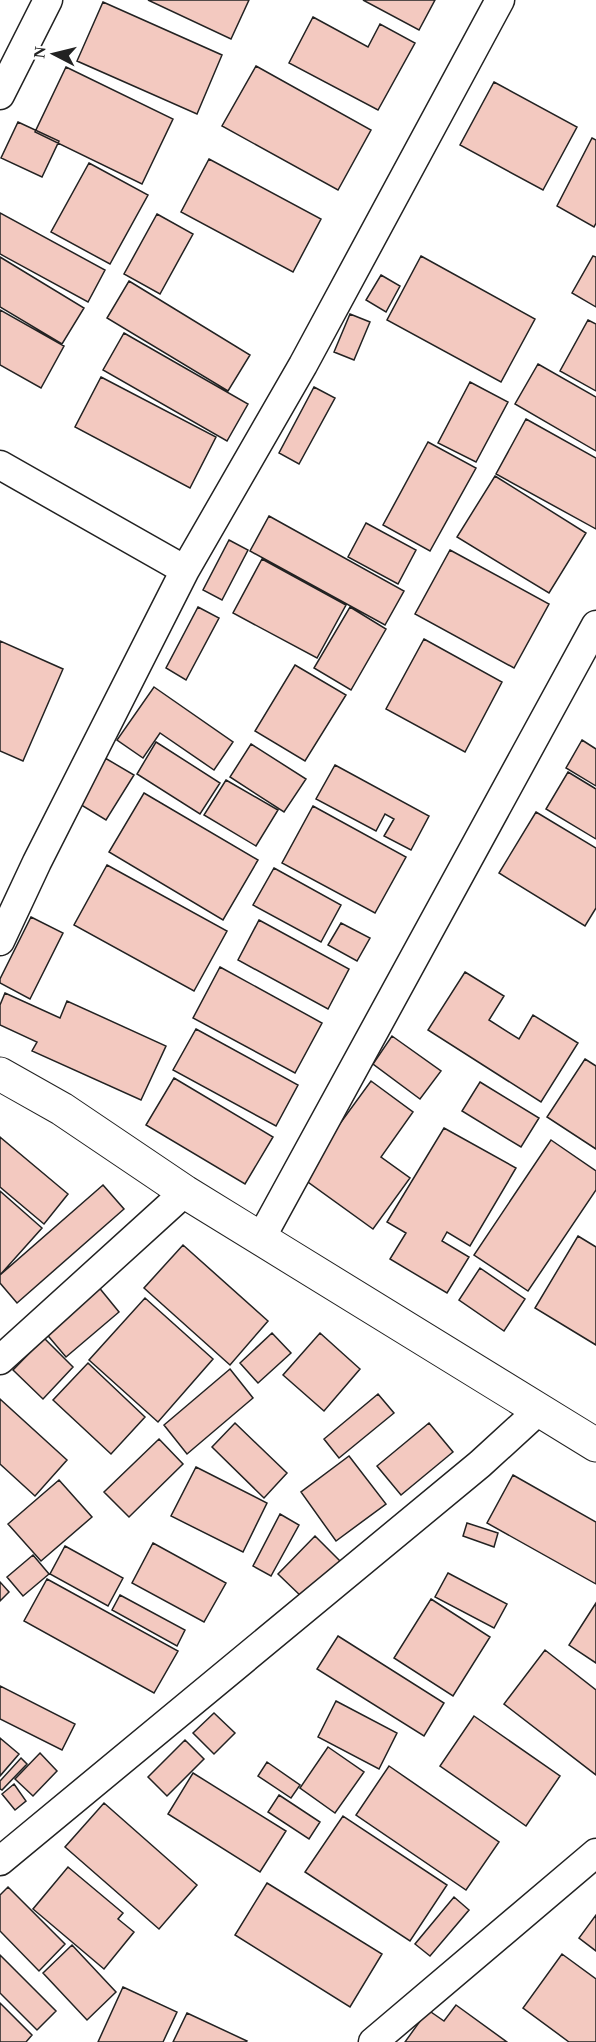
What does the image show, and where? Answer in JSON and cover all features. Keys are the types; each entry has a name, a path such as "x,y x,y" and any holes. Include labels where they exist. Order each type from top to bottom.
{"street":[{"path":"0,95 48,0"},
{"path":"0,941 37,861 185,570 303,366 500,0"},
{"path":"0,465 185,570"},
{"path":"261,1238 596,626"},
{"path":"0,1074 62,1109 185,1192 596,1445"},
{"path":"0,1360 185,1192"},
{"path":"0,1861 471,1472 538,1411"},
{"path":"373,2042 596,1853"}],"building":[{"path":"148,0 249,0 231,39"},
{"path":"363,0 435,0 419,30"},
{"path":"103,2 222,55 197,114 77,61"},
{"path":"313,17 368,47 380,24 415,43 378,110 289,63"},
{"path":"256,66 371,130 338,190 222,126"},
{"path":"66,67 173,119 142,184 35,132"},
{"path":"494,82 577,127 543,190 460,145"},
{"path":"18,122 59,141 42,177 1,158"},
{"path":"592,138 596,140 596,223 594,227 557,206"},
{"path":"209,159 321,219 293,272 181,212"},
{"path":"89,163 148,195 110,264 51,232"},
{"path":"0,213 105,270 88,302 0,254"},
{"path":"157,214 193,234 160,294 124,274"},
{"path":"421,256 535,319 501,382 387,320"},
{"path":"593,256 596,257 596,307 572,293"},
{"path":"0,257 84,308 62,344 0,307"},
{"path":"381,275 400,286 386,312 366,300"},
{"path":"129,281 250,355 228,391 107,318"},
{"path":"0,310 64,346 41,388 0,365"},
{"path":"350,314 370,322 354,360 334,352"},
{"path":"588,320 596,324 596,391 560,371"},
{"path":"124,333 248,404 227,441 103,370"},
{"path":"538,364 596,397 596,451 515,404"},
{"path":"101,377 216,437 190,488 75,427"},
{"path":"470,382 508,402 476,462 438,443"},
{"path":"314,387 335,398 299,464 279,453"},
{"path":"526,419 596,458 596,529 496,474"},
{"path":"428,442 476,468 430,551 383,525"},
{"path":"495,476 586,533 549,593 457,537"},
{"path":"269,516 404,591 385,625 250,551"},
{"path":"366,523 416,550 398,584 348,557"},
{"path":"229,540 248,550 222,600 203,590"},
{"path":"450,550 549,604 514,668 415,614"},
{"path":"262,559 346,605 317,658 233,613"},
{"path":"198,607 219,618 186,680 166,668"},
{"path":"350,607 386,629 351,690 314,668"},
{"path":"424,639 502,682 465,752 386,709"},
{"path":"0,641 63,669 23,761 0,751"},
{"path":"295,665 346,695 305,761 255,731"},
{"path":"154,687 233,742 214,770 160,733 143,758 117,740"},
{"path":"582,740 596,749 596,786 566,768"},
{"path":"156,742 220,783 200,814 137,774"},
{"path":"251,744 306,779 284,812 230,777"},
{"path":"105,758 134,775 106,820 78,803"},
{"path":"335,765 429,816 411,850 384,836 394,819 385,814 376,831 316,799"},
{"path":"568,772 596,789 596,839 546,809"},
{"path":"226,780 278,810 256,846 204,815"},
{"path":"144,793 258,860 223,920 109,852"},
{"path":"313,806 406,857 375,913 282,863"},
{"path":"536,812 596,848 596,908 585,926 499,873"},
{"path":"107,865 227,931 194,991 74,925"},
{"path":"274,868 341,905 321,942 253,905"},
{"path":"31,917 63,933 30,999 0,983 0,979"},
{"path":"259,920 349,969 328,1009 238,960"},
{"path":"341,923 370,938 357,961 328,945"},
{"path":"220,967 322,1023 295,1073 193,1018"},
{"path":"465,972 504,996 489,1020 519,1039 533,1015 578,1043 541,1102 428,1030"},
{"path":"5,993 60,1018 67,1001 166,1046 141,1100 32,1051 37,1042 0,1025 0,1005"},
{"path":"196,1029 298,1085 276,1126 173,1070"},
{"path":"392,1036 441,1071 420,1099 373,1064"},
{"path":"585,1059 596,1066 596,1149 547,1117"},
{"path":"174,1078 273,1137 245,1184 146,1125"},
{"path":"371,1081 413,1112 381,1157 410,1178 373,1229 301,1177"},
{"path":"480,1082 539,1118 521,1147 462,1111"},
{"path":"444,1128 516,1168 470,1246 447,1232 442,1241 469,1257 447,1293 390,1259 406,1233 387,1222"},
{"path":"0,1137 68,1194 44,1224 0,1187"},
{"path":"551,1140 596,1171 596,1190 528,1291 474,1255"},
{"path":"103,1185 124,1209 17,1303 0,1283 0,1275"},
{"path":"0,1191 42,1228 0,1275"},
{"path":"578,1236 596,1247 596,1345 535,1308"},
{"path":"183,1245 268,1321 230,1365 144,1288"},
{"path":"480,1268 525,1299 504,1331 459,1300"},
{"path":"97,1285 119,1312 66,1357 44,1331"},
{"path":"145,1298 213,1359 158,1422 89,1360"},
{"path":"272,1333 291,1353 258,1383 240,1363"},
{"path":"320,1333 360,1369 324,1411 283,1375"},
{"path":"44,1338 73,1367 43,1399 13,1370"},
{"path":"88,1363 145,1417 111,1454 53,1400"},
{"path":"230,1369 253,1398 187,1454 164,1425"},
{"path":"378,1394 394,1413 339,1458 324,1439"},
{"path":"0,1399 67,1460 35,1496 0,1464"},
{"path":"235,1423 287,1473 264,1498 212,1447"},
{"path":"429,1423 453,1452 401,1495 377,1466"},
{"path":"159,1439 183,1464 129,1517 104,1492"},
{"path":"349,1456 386,1504 336,1541 301,1492"},
{"path":"196,1467 267,1503 243,1552 171,1516"},
{"path":"513,1475 596,1522 596,1584 487,1523"},
{"path":"59,1480 92,1517 41,1561 8,1524"},
{"path":"280,1514 299,1525 271,1576 253,1566"},
{"path":"467,1523 498,1533 494,1547 463,1536"},
{"path":"315,1536 340,1561 304,1599 278,1574"},
{"path":"153,1543 226,1583 204,1622 132,1583"},
{"path":"65,1546 123,1578 108,1606 50,1574"},
{"path":"33,1555 49,1574 23,1596 7,1577"},
{"path":"448,1573 507,1604 494,1628 435,1597"},
{"path":"47,1579 178,1651 154,1693 24,1621"},
{"path":"0,1582 9,1592 0,1601"},
{"path":"120,1595 185,1630 177,1646 112,1610"},
{"path":"431,1599 490,1637 453,1696 394,1658"},
{"path":"596,1603 596,1663 569,1645"},
{"path":"338,1636 444,1703 424,1736 317,1669"},
{"path":"545,1650 596,1690 596,1775 504,1704"},
{"path":"0,1686 75,1724 62,1750 0,1719"},
{"path":"336,1701 397,1733 379,1769 318,1737"},
{"path":"214,1713 235,1733 214,1754 193,1733"},
{"path":"474,1716 560,1776 526,1826 440,1766"},
{"path":"0,1738 19,1754 0,1776"},
{"path":"185,1740 204,1759 167,1796 148,1777"},
{"path":"328,1747 364,1772 335,1813 300,1788"},
{"path":"40,1753 57,1771 33,1796 15,1779"},
{"path":"21,1758 27,1764 2,1790 0,1789 0,1781"},
{"path":"267,1762 300,1785 291,1798 258,1776"},
{"path":"389,1766 499,1842 466,1890 356,1815"},
{"path":"193,1773 286,1831 260,1872 168,1814"},
{"path":"14,1784 26,1801 15,1810 2,1794"},
{"path":"279,1795 320,1822 309,1839 268,1812"},
{"path":"104,1803 197,1885 159,1929 65,1847"},
{"path":"343,1816 447,1885 410,1941 305,1872"},
{"path":"68,1867 123,1913 118,1919 134,1932 104,1969 33,1909"},
{"path":"267,1883 382,1954 350,2007 235,1935"},
{"path":"8,1887 65,1944 39,1971 0,1931 0,1895"},
{"path":"454,1897 469,1910 430,1956 415,1944"},
{"path":"596,1915 596,1951 579,1938"},
{"path":"72,1945 116,1992 87,2020 43,1973"},
{"path":"562,1954 596,1979 596,2042 569,2042 523,2008"},
{"path":"0,1955 56,2011 37,2030 0,1993"},
{"path":"123,1987 177,2012 163,2042 98,2042"},
{"path":"0,2003 32,2035 26,2042 0,2042"},
{"path":"456,2005 507,2042 405,2042 428,2010 444,2021"},
{"path":"187,2013 247,2041 173,2042"}]}
